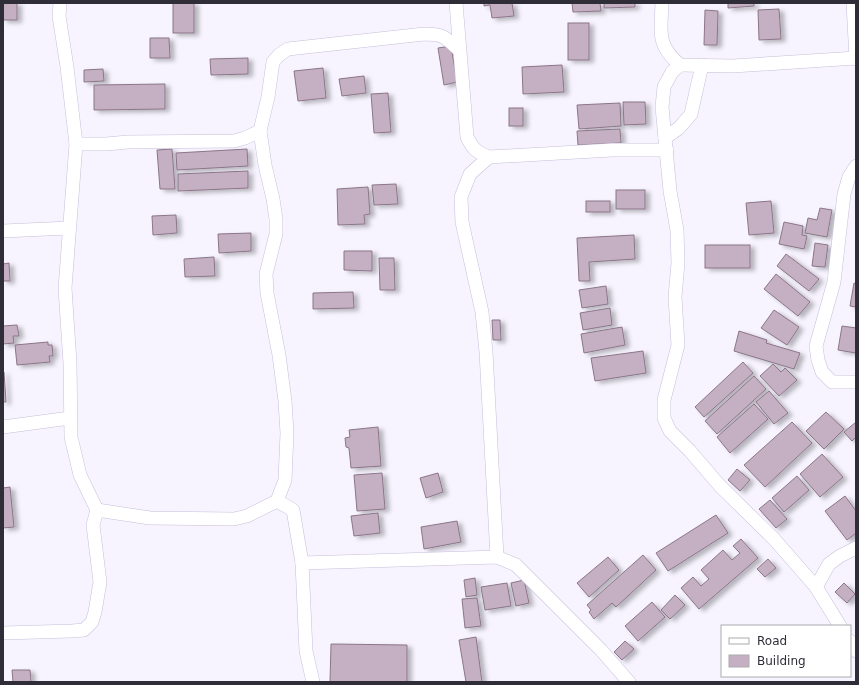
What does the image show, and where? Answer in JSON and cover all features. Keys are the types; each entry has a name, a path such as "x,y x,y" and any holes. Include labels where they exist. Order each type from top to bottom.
{"street":[{"path":"3,632 72,632 84,630 92,622 100,582 93,524 97,510 80,475 71,437 70,363 65,288 76,144 67,67 59,16 60,3"},
{"path":"456,3 467,137 478,153 489,157 612,150 666,144 690,114 702,65"},
{"path":"662,3 661,32 664,48 670,57 680,65 733,66 856,58 853,3"},
{"path":"97,510 150,518 234,519 247,516 277,501 286,480 285,401 280,356 268,293 266,274 276,234 276,219 274,199 265,165 260,131 268,97 273,62 279,55 288,49 417,35 438,34 446,38 459,50"},
{"path":"680,65 672,72 664,87 662,107 670,191 677,230 678,263 675,296 678,344 664,400 664,418 670,431 690,451 720,486 774,539 816,587 839,625"},
{"path":"76,144 234,141 260,131"},
{"path":"489,157 470,174 461,197 462,222 482,312 485,339 497,557"},
{"path":"856,166 848,177 844,194 834,282 816,346 822,372 832,382 856,382"},
{"path":"3,231 69,228"},
{"path":"3,427 70,418"},
{"path":"277,501 293,510 302,563 306,651 313,682"},
{"path":"816,587 829,564 840,556 856,548"},
{"path":"302,563 497,557 516,565 601,650 629,682"}],"building":[{"path":"3,3 17,3 17,20 3,20"},
{"path":"173,3 194,3 194,33 173,33"},
{"path":"484,3 512,3 514,16 492,18 490,5 484,6"},
{"path":"572,3 600,3 601,11 573,12"},
{"path":"604,3 635,3 635,7 604,8"},
{"path":"728,3 754,3 754,6 728,8"},
{"path":"779,9 781,39 759,40 758,10"},
{"path":"705,10 718,11 717,45 704,45"},
{"path":"568,23 589,23 589,60 568,60"},
{"path":"150,38 169,38 170,58 150,58"},
{"path":"451,46 457,82 444,85 438,48"},
{"path":"248,58 248,74 211,75 210,59"},
{"path":"562,65 564,92 523,94 522,67"},
{"path":"323,68 326,98 298,101 294,71"},
{"path":"103,69 104,81 84,82 84,70"},
{"path":"364,76 366,93 342,96 339,79"},
{"path":"165,84 165,109 94,110 94,85"},
{"path":"388,93 391,132 374,133 371,94"},
{"path":"623,102 645,102 646,124 624,125"},
{"path":"620,103 621,126 579,129 577,105"},
{"path":"509,108 523,108 523,126 509,126"},
{"path":"620,129 621,143 578,145 577,131"},
{"path":"172,149 175,189 160,189 157,150"},
{"path":"247,149 248,166 177,170 176,153"},
{"path":"248,171 248,188 178,191 178,174"},
{"path":"396,184 398,204 374,205 372,185"},
{"path":"368,187 370,214 364,215 365,224 338,225 337,189"},
{"path":"616,190 645,190 645,209 616,209"},
{"path":"586,201 610,201 610,212 586,212"},
{"path":"771,201 774,233 749,235 746,203"},
{"path":"820,208 832,210 827,237 805,233 808,218 817,220"},
{"path":"176,215 177,233 153,235 152,216"},
{"path":"784,222 803,226 802,235 807,236 804,249 779,244"},
{"path":"251,233 251,251 219,253 218,234"},
{"path":"634,235 635,259 589,262 590,281 579,281 577,238"},
{"path":"815,243 828,245 825,267 812,266"},
{"path":"705,245 750,245 750,268 705,268"},
{"path":"344,251 372,251 372,271 344,270"},
{"path":"786,254 819,279 809,291 777,266"},
{"path":"214,257 215,276 185,277 184,259"},
{"path":"379,258 394,258 395,290 380,290"},
{"path":"9,263 10,281 3,281 3,264"},
{"path":"776,274 810,302 798,316 764,289"},
{"path":"854,283 856,284 856,307 850,306"},
{"path":"606,286 608,304 582,308 579,290"},
{"path":"353,292 354,308 313,309 313,293"},
{"path":"610,308 612,325 583,330 580,313"},
{"path":"774,310 799,327 787,345 761,328"},
{"path":"492,320 500,320 501,340 493,340"},
{"path":"17,325 19,336 13,336 14,343 3,344 3,326"},
{"path":"842,326 856,328 856,353 838,350"},
{"path":"622,327 625,345 584,353 581,334"},
{"path":"739,331 767,340 766,343 800,353 794,369 734,351"},
{"path":"48,342 48,345 52,345 53,356 49,356 50,362 17,365 15,345"},
{"path":"643,351 646,373 595,381 591,358"},
{"path":"743,362 753,373 704,417 695,407"},
{"path":"773,364 781,372 785,368 797,380 779,396 760,376"},
{"path":"4,372 6,402 3,402"},
{"path":"754,376 766,389 717,434 705,421"},
{"path":"769,391 788,413 774,424 756,402"},
{"path":"754,404 768,419 730,453 717,437"},
{"path":"826,412 844,429 824,449 806,431"},
{"path":"792,422 812,443 765,487 744,465"},
{"path":"856,422 856,437 852,441 844,432"},
{"path":"378,427 381,466 351,468 349,448 346,447 345,438 350,437 349,430"},
{"path":"822,454 843,477 820,497 800,474"},
{"path":"737,469 750,480 740,491 728,480"},
{"path":"382,473 385,509 357,511 354,475"},
{"path":"438,473 443,492 426,498 420,478"},
{"path":"797,476 809,490 784,512 772,498"},
{"path":"10,487 14,527 3,528 3,488"},
{"path":"845,496 856,511 856,533 847,540 825,511"},
{"path":"770,500 787,519 776,528 759,509"},
{"path":"378,513 380,533 354,536 351,516"},
{"path":"716,515 728,533 668,571 656,553"},
{"path":"457,521 461,542 424,549 421,527"},
{"path":"741,539 758,558 699,609 681,588 693,577 701,586 709,579 701,570 723,550 732,560 740,553 733,546"},
{"path":"643,555 656,570 616,607 612,603 594,619 589,612 591,610 587,605"},
{"path":"608,557 619,570 589,597 577,583"},
{"path":"768,559 776,568 765,577 757,569"},
{"path":"475,578 477,595 466,597 464,580"},
{"path":"524,580 529,603 516,606 511,583"},
{"path":"507,583 511,606 485,610 481,587"},
{"path":"844,583 855,594 847,603 835,592"},
{"path":"675,595 685,605 670,619 661,610"},
{"path":"477,598 481,626 465,628 462,599"},
{"path":"652,602 665,617 638,641 625,626"},
{"path":"476,637 482,682 466,682 459,640"},
{"path":"625,641 634,649 622,660 614,652"},
{"path":"331,644 407,645 407,682 330,682"},
{"path":"12,670 30,670 31,682 13,682"}]}
